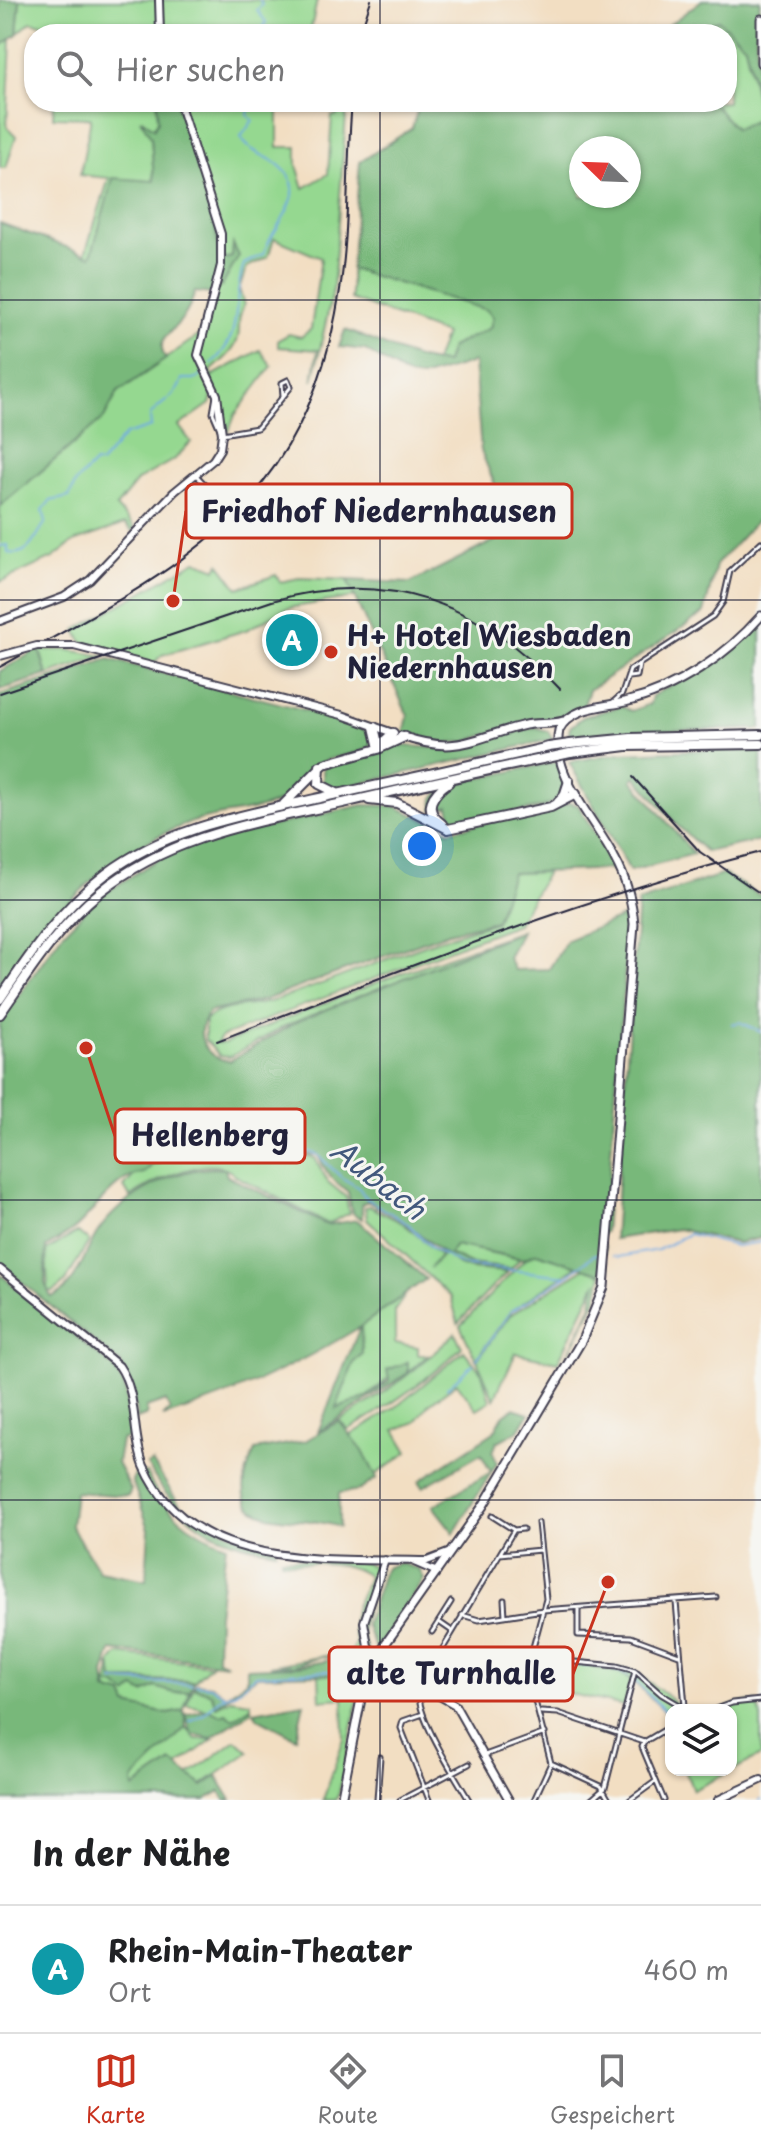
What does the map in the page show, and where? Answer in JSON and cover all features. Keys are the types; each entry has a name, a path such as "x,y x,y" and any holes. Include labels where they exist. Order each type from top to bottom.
{"highway":[{"path":"374,727 379,737 375,750"},
{"path":"375,750 393,733"},
{"path":"387,744 393,733"},
{"path":"0,1014 71,919 135,867 202,836 552,757 570,748 631,738 761,735"},
{"path":"280,807 320,766 375,750 404,737"},
{"path":"0,999 57,919 92,885 122,863 192,829 549,747 761,744"},
{"path":"320,766 319,784 340,794"},
{"path":"453,779 434,794 430,804 435,819 454,828"},
{"path":"564,796 569,781"},
{"path":"360,799 397,803 439,827 454,828 551,807 576,794"},
{"path":"551,807 564,796 576,794"}],"main road":[{"path":"159,0 160,24"},
{"path":"761,19 761,63"},
{"path":"0,621 51,603 84,585 216,456 222,434 217,395 198,355 221,265 221,234 182,112"},
{"path":"0,656 37,646 74,646 285,699 428,745 454,746 534,723 565,720 576,713 654,693 731,646 761,614"},
{"path":"341,1800 361,1699 386,1643 454,1549 582,1340 597,1311 606,1276 634,924 621,871 569,781 561,759 558,732 565,720"},
{"path":"534,723 558,732"},
{"path":"548,723 558,732"},
{"path":"0,1269 119,1366 129,1384 144,1464 162,1497 180,1517 209,1535 264,1552 407,1560 424,1563 437,1572"},
{"path":"424,1563 454,1549"},
{"path":"385,1560 364,1628 371,1651 384,1664 455,1705 509,1800"},
{"path":"421,1592 427,1576 424,1563"},
{"path":"718,1800 761,1780"}],"street":[{"path":"222,434 255,430 283,396"},
{"path":"195,474 240,522"},
{"path":"604,707 620,697 628,675 639,665 713,616 723,602 730,571 761,542"},
{"path":"628,675 636,678 639,665"},
{"path":"492,1516 514,1530 523,1529"},
{"path":"534,1800 551,1763 527,1670 546,1599 538,1523"},
{"path":"443,1679 442,1650 514,1530"},
{"path":"500,1554 542,1550"},
{"path":"462,1615 479,1620 543,1610 716,1597"},
{"path":"504,1600 505,1616"},
{"path":"676,1601 685,1704"},
{"path":"432,1632 451,1602"},
{"path":"578,1608 578,1635 631,1637 679,1655"},
{"path":"439,1622 452,1631"},
{"path":"475,1657 496,1655"},
{"path":"485,1657 487,1675"},
{"path":"469,1800 423,1714 417,1695 423,1686 433,1681 527,1670 564,1661 635,1671 677,1704"},
{"path":"368,1664 384,1664"},
{"path":"609,1800 605,1788 635,1671"},
{"path":"729,1704 761,1700"},
{"path":"540,1712 558,1713 619,1731 644,1742"},
{"path":"423,1714 403,1721 401,1728 429,1800"},
{"path":"664,1800 642,1747 644,1742 665,1730"},
{"path":"485,1755 545,1733"},
{"path":"377,1800 380,1757"},
{"path":"551,1763 605,1788"},
{"path":"400,1800 469,1764"},
{"path":"630,1800 656,1781"},
{"path":"754,1784 761,1791"},
{"path":"591,1800 605,1788"}],"green space":[{"path":"0,0 20,0 17,34 1,46 0,52"},
{"path":"20,0 317,0 312,24 31,22 24,24 17,34"},
{"path":"702,0 760,0 756,37 761,112 745,45 737,38 737,24 722,24 718,20 710,24 670,24"},
{"path":"737,38 745,45 761,123 758,119 736,129 719,112 737,112"},
{"path":"11,39 7,127 16,136 6,168 0,168 0,52 1,46"},
{"path":"53,112 158,112 158,121 153,128 142,119 151,137 154,181 113,180 91,257 85,254 109,178 80,175 91,118 53,117"},
{"path":"158,112 179,112 214,219 220,260 232,257 233,244 239,256 222,286 215,283 211,294 195,292 186,314 163,341 166,359 118,392 104,418 0,506 0,223 91,256 113,178 154,181 151,137 140,119 154,128"},
{"path":"178,112 278,112 278,147 297,147 297,165 304,188 328,174 332,116 337,116 337,112 346,112 333,289 313,381 318,350 278,347 278,340 289,334 301,337 311,329 321,258 274,238 268,257 247,267 239,289 244,305 236,343 211,371 212,376 260,350 272,366 235,415 229,431 224,432 211,377 207,382 213,393 210,404 179,426 191,442 175,459 138,480 116,507 135,528 132,531 125,524 74,542 53,558 0,582 0,506 104,418 118,392 199,335 215,282 222,286 238,256 233,246 232,257 220,260 214,219"},
{"path":"417,112 721,112 735,129 759,119 761,135 755,137 761,138 761,516 716,565 704,613 589,690 584,705 551,720 525,722 465,742 435,743 404,734 408,716 347,580 410,583 514,531 481,451 474,362 421,378 408,376 365,350 339,347 345,330 407,355 446,363 451,347 490,328 493,317 487,310 351,269 360,162 412,128"},
{"path":"351,269 487,310 493,317 490,329 451,347 446,363 435,362 445,334 351,299"},
{"path":"196,561 216,569 219,563 238,588 276,575 280,582 299,578 347,580 355,597 288,608 246,630 162,655 154,663 83,643 76,630"},
{"path":"761,625 761,729 614,731 568,737 570,727 583,717 621,706 631,711 650,704 652,696 725,655"},
{"path":"39,649 47,675 0,690 0,671"},
{"path":"40,650 69,650 104,656 47,675"},
{"path":"109,659 343,720 376,735 375,742 363,751 320,763 292,794 276,803 187,824 129,853 104,871 58,914 0,991 0,695"},
{"path":"535,727 548,731 553,739 336,789 323,786 323,767 392,745 453,749"},
{"path":"761,748 761,840 706,852 677,825 635,776 632,780 694,854 630,871 569,762 619,753"},
{"path":"560,761 565,786 562,797 546,806 461,824 452,819 449,806 433,811 434,797 452,784"},
{"path":"570,803 578,805 616,869 512,873 496,921 449,932 264,1000 209,1012 201,1036 207,1050 230,1061 298,1021 521,931 508,958 514,970 549,969 567,940 625,916 629,918 605,1231 599,1238 605,1246 602,1274 537,1253 523,1259 455,1245 449,1254 470,1264 511,1269 507,1272 461,1267 403,1221 367,1201 362,1204 362,1219 352,1213 348,1192 330,1177 317,1154 306,1155 288,1150 254,1133 240,1132 215,1145 178,1149 177,1156 152,1165 144,1173 116,1186 75,1228 46,1247 45,1283 51,1297 67,1287 97,1233 121,1207 171,1177 208,1169 225,1169 227,1176 327,1225 357,1220 426,1279 361,1326 362,1354 354,1362 336,1409 367,1397 389,1381 387,1370 408,1362 408,1373 318,1432 360,1327 289,1367 240,1389 163,1417 170,1410 166,1401 146,1408 147,1415 137,1419 132,1387 121,1364 0,1264 0,1022 62,934 97,898 163,856 205,841 363,805 395,806 449,831"},
{"path":"547,872 517,924 221,1037 217,1043 225,1043 396,975 521,931 285,1026 230,1057 220,1056 205,1040 205,1021 218,1012 269,1002 496,922 511,873"},
{"path":"724,874 761,896 761,1238 737,1243 678,1229 614,1239 638,902"},
{"path":"241,1137 272,1145 303,1161 308,1156 315,1158 328,1182 346,1197 349,1213 328,1224 225,1168 213,1166 183,1171 130,1197 124,1187 135,1174 144,1173 152,1165 177,1156 178,1149 203,1149"},
{"path":"369,1206 403,1223 440,1255 430,1268 444,1253 470,1269 507,1272 458,1323 451,1297 367,1219 365,1207"},
{"path":"78,1232 89,1241 66,1281 53,1292 48,1289 46,1251"},
{"path":"455,1245 520,1259 511,1269 470,1264 449,1254"},
{"path":"536,1253 578,1265 510,1312 476,1359 460,1326 524,1260"},
{"path":"585,1268 602,1274 597,1298 558,1375 591,1307 597,1281 558,1362 516,1353 494,1399 477,1360 510,1315"},
{"path":"0,1274 114,1368 125,1388 131,1437 121,1440 117,1463 131,1490 128,1496 75,1492 71,1526 99,1571 146,1580 149,1529 132,1480 136,1473 146,1473 178,1518 226,1545 218,1615 217,1659 227,1664 111,1650 104,1674 106,1690 123,1695 127,1705 167,1714 184,1711 186,1727 133,1780 134,1788 172,1762 203,1786 217,1776 232,1800 225,1800 220,1791 205,1800 0,1800"},
{"path":"406,1294 395,1310 395,1343 418,1347 418,1355 428,1355 408,1373 407,1362 367,1397 335,1410 354,1362 362,1354 361,1326"},
{"path":"455,1333 462,1347 422,1382 348,1430 339,1421 400,1381"},
{"path":"464,1351 482,1373 490,1401 477,1409 457,1383 428,1405 416,1422 395,1430 408,1452 375,1475 351,1435 396,1407"},
{"path":"513,1408 529,1413 519,1430 497,1442 493,1452 497,1463 454,1533 433,1506 491,1472 481,1454 423,1487 419,1481 494,1432 503,1416"},
{"path":"339,1421 363,1451 377,1478 360,1490 339,1493 339,1527 267,1516 253,1509 245,1497 245,1478 255,1450 305,1441"},
{"path":"152,1462 180,1505 228,1532 276,1547 276,1551 233,1541 200,1526 185,1515 159,1485 147,1465"},
{"path":"281,1558 358,1561 379,1568 363,1624 363,1635 372,1658 370,1662 321,1657 295,1665 270,1666 352,1651 356,1641 353,1617 369,1577 350,1567 281,1561"},
{"path":"399,1563 419,1569 424,1579 376,1651 366,1624 383,1573 387,1567"},
{"path":"118,1654 211,1665 194,1681 112,1680 111,1662"},
{"path":"332,1660 354,1664 351,1677 319,1674 257,1676 216,1706 211,1693 194,1687 196,1683 211,1685 226,1696 247,1680 247,1668 298,1666"},
{"path":"564,1661 635,1671 677,1704 665,1704 665,1711 621,1670 593,1668 620,1673 631,1681 624,1706 545,1688 537,1668"},
{"path":"111,1662 113,1680 194,1681 190,1691 175,1693 155,1687 144,1693 135,1688 127,1695 115,1685 107,1685"},
{"path":"319,1674 351,1677 342,1698 320,1700"},
{"path":"353,1678 362,1681 339,1793 336,1800 323,1800 344,1739 343,1700"},
{"path":"107,1685 155,1687 175,1693 190,1691 183,1711 167,1714 127,1705 123,1695 108,1691"},
{"path":"194,1687 211,1693 216,1706 231,1699 251,1702 251,1707 233,1719 186,1705"},
{"path":"757,1702 761,1718 761,1756 737,1768 736,1704"},
{"path":"304,1703 296,1738 258,1718 254,1712"},
{"path":"251,1707 252,1711 211,1738 192,1734 185,1715 209,1709 221,1715 226,1713 233,1719"},
{"path":"186,1727 196,1739 213,1739 177,1766 172,1762 134,1788 133,1780"},
{"path":"236,1740 249,1752 202,1785 189,1775"},
{"path":"687,1776 721,1776 693,1790"}],"waterway":[{"path":"260,0 262,5 257,10 265,24"},
{"path":"212,363 229,341 233,329 244,264 264,254 292,199 290,177 275,162 249,147 241,137 253,120 248,116 249,112"},
{"path":"0,546 8,545 8,553 27,549 46,522 43,510 50,501 69,497 76,482 95,463 100,464 125,435 151,427 150,416 173,395 182,379 197,379 203,374"},
{"path":"732,1024 740,1022 761,1032"},
{"name":"Aubach","path":"163,1156 240,1131 274,1137 284,1144 318,1155 341,1177 359,1188 366,1198 408,1224 432,1248 461,1265 567,1276 595,1254 600,1256"},
{"name":"Aubach","path":"618,1257 658,1250 689,1234 736,1246 761,1242"},
{"name":"Aubach","path":"477,1359 510,1312 565,1277"},
{"name":"Aubach","path":"447,1388 473,1364"},
{"path":"556,1668 593,1666 628,1676"},
{"path":"190,1721 204,1714 220,1698 236,1692 256,1675 327,1671 351,1676"},
{"path":"357,1678 367,1681"},
{"path":"634,1680 665,1711"},
{"path":"113,1681 192,1684"},
{"path":"196,1684 211,1686 224,1695"}],"railway":[{"path":"363,24 371,0"},
{"path":"0,667 121,599 174,564 222,526 262,483 296,432 322,370 339,296 345,248 351,112"},
{"path":"0,693 272,601 314,592 355,589 393,592 430,600 464,615 498,634 560,689"},
{"path":"633,777 700,852 761,894"},
{"path":"217,1041 554,914 761,852"}],"place":[{"name":"Friedhof Niedernhausen","path":"173,601"},
{"name":"Rhein-Main-Theater","path":"292,640"},
{"name":"H+ Hotel Wiesbaden Niedernhausen","path":"331,652"},
{"name":"Hellenberg","path":"86,1048"},
{"name":"alte Turnhalle","path":"608,1582"}]}
